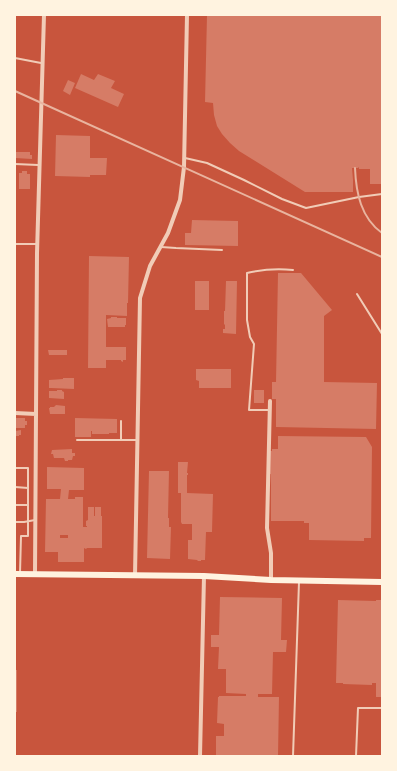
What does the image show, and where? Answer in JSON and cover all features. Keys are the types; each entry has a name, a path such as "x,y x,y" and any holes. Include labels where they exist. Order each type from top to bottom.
{"main road":[{"path":"18,574 204,576 271,580 382,582"}],"street":[{"path":"35,574 38,244 44,15"},
{"path":"135,576 140,298 150,266 168,233 180,200 184,158 187,15"},
{"path":"270,402 267,528 271,553 271,580"},
{"path":"15,413 36,414"},
{"path":"200,756 204,576"}],"lane":[{"path":"15,58 43,63"},
{"path":"184,158 207,163 282,199 306,208 359,197 382,194"},
{"path":"15,164 40,164"},
{"path":"15,244 38,244"},
{"path":"161,247 222,250"},
{"path":"269,410 250,410 254,344 250,337 247,320 247,273 277,268 293,270"},
{"path":"357,294 382,334"},
{"path":"121,421 121,440"},
{"path":"77,440 137,440"},
{"path":"15,468 28,468 28,536 21,536 18,574"},
{"path":"15,488 28,488"},
{"path":"15,505 28,505"},
{"path":"15,522 36,520"},
{"path":"294,756 299,580"},
{"path":"356,756 358,708 382,708"}],"building":[{"path":"207,15 382,15 382,184 370,184 370,169 359,169 359,167 352,168 353,192 305,192 239,151 230,143 217,126 213,103 205,102"},
{"path":"81,74 94,80 98,74 115,81 111,88 124,94 118,107 75,88"},
{"path":"68,80 75,83 70,95 63,91"},
{"path":"56,135 90,136 90,158 107,158 106,175 90,175 90,177 55,176"},
{"path":"15,152 30,152 32,159 15,158"},
{"path":"22,171 27,171 27,174 30,174 30,189 19,189 19,173 22,173"},
{"path":"192,220 238,221 238,246 185,245 185,233 191,233"},
{"path":"89,256 129,257 127,316 106,315 106,347 126,347 126,360 123,360 123,362 121,360 106,360 106,368 88,368"},
{"path":"278,273 301,273 332,310 324,316 324,382 377,383 376,429 276,427 276,399 272,399 272,382 276,382"},
{"path":"195,281 209,281 209,310 195,310"},
{"path":"226,281 237,281 236,334 223,333 223,329 225,329 224,311"},
{"path":"111,317 126,318 125,327 108,327 107,319"},
{"path":"48,350 67,350 67,355 49,355"},
{"path":"196,369 231,369 231,388 199,388 199,381 196,380"},
{"path":"74,378 74,389 49,388 49,380"},
{"path":"62,390 64,392 64,399 49,398 49,391"},
{"path":"254,390 264,390 264,403 254,403"},
{"path":"56,405 65,406 65,414 50,414 49,408"},
{"path":"15,418 25,418 27,425 25,425 25,428 15,428"},
{"path":"75,418 117,419 117,433 92,434 91,431 91,437 75,437"},
{"path":"21,430 21,435 15,436 15,431"},
{"path":"278,436 366,437 372,447 371,538 364,538 364,541 309,540 309,523 304,523 304,521 271,521 270,451 272,451 272,449 278,449"},
{"path":"72,449 72,453 75,453 75,456 73,456 72,460 68,461 65,461 64,458 54,458 53,454 51,454 52,450"},
{"path":"178,462 188,462 187,493 213,494 212,532 206,532 205,560 198,561 188,559 188,540 192,540 192,524 182,524 181,522 181,493 178,493"},
{"path":"47,467 84,468 84,490 69,490 68,499 83,497 83,527 87,527 86,521 88,520 88,507 94,507 95,516 95,507 101,507 102,548 84,548 84,562 58,562 58,552 45,552 46,499 60,499 61,489 47,489","holes":["60,535 68,535 68,538 60,538"]},
{"path":"149,471 169,471 168,518 169,527 171,527 170,559 147,558"},
{"path":"220,597 282,598 281,640 287,640 286,652 273,652 272,694 258,694 258,697 279,697 278,756 216,756 216,736 224,736 224,724 217,723 218,697 246,696 246,694 226,693 226,669 218,669 219,647 211,647 211,635 219,635"},
{"path":"338,600 382,600 382,697 376,697 376,683 372,683 372,685 336,683"},
{"path":"15,670 17,670 17,712 15,712"}],"railway":[{"path":"15,91 382,257"},
{"path":"355,168 358,196 364,212 369,220 382,233"}]}
